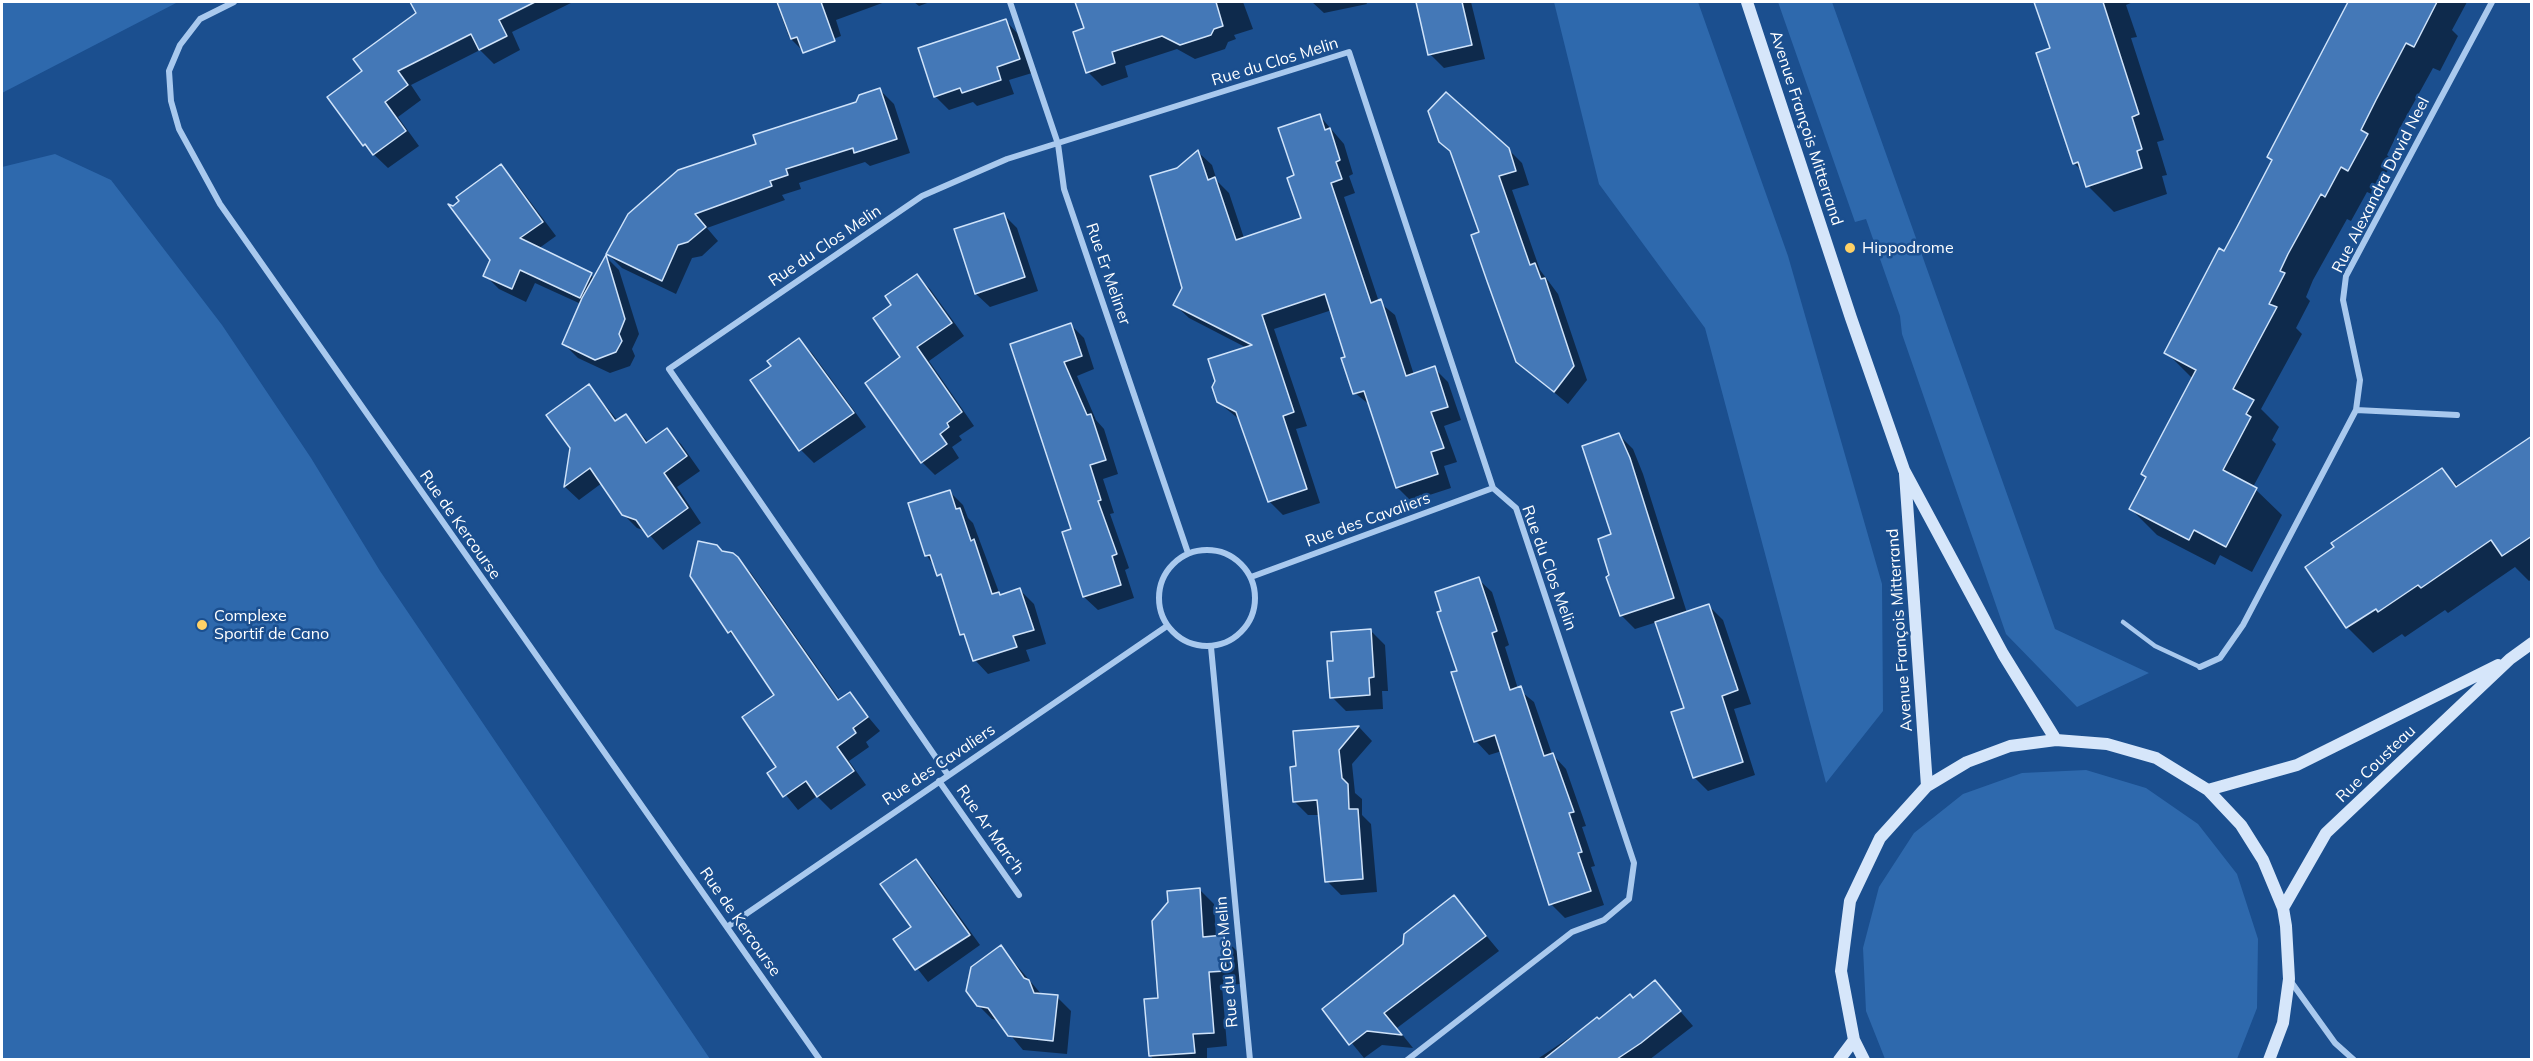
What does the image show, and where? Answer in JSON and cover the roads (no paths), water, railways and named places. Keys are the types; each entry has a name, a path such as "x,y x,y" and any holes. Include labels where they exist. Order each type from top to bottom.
{"main road":[{"name":"Avenue François Mitterrand","path":"1747,2 1851,318 1904,470 2003,654 2056,740"},
{"name":"Avenue François Mitterrand","path":"1904,470 1927,786"},
{"name":"Rue Cousteau","path":"2283,908 2326,833 2510,659 2532,643"},
{"name":"Rue Cousteau","path":"2208,790 2297,765 2510,659"},
{"path":"1864,1059 1854,1040 1840,971 1850,901 1880,838 1927,786 1967,762 2010,746 2056,740 2107,744 2156,759 2208,790 2241,825 2263,860 2283,908 2289,979 2283,1023 2269,1059"},
{"path":"1839,1059 1854,1040"}],"street":[{"name":"Rue de Kercourse","path":"234,2 200,19 180,45 169,71 171,102 179,129 220,204 820,1059"},
{"name":"Rue Er Meliner","path":"1010,2 1058,144 1064,189 1188,553"},
{"name":"Rue Alexandra David Neel","path":"2200,667 2220,658 2243,625 2356,410 2360,380 2343,300 2346,276 2492,2"},
{"name":"Rue du Clos Melin","path":"948,775 669,369 922,196 1007,159 1348,52 1493,488 1516,508 1634,863 1629,900 1604,920 1572,933 1407,1059"},
{"path":"2356,410 2457,415"},
{"name":"Rue des Cavaliers","path":"1251,577 1493,488"},
{"path":"1209,550 1227,554 1241,564 1251,577 1256,594 1252,614 1242,630 1212,647 1195,645 1180,638 1167,626 1161,613 1160,593 1164,578 1188,553 1209,550"},
{"name":"Rue des Cavaliers","path":"727,927 1167,626"},
{"name":"Rue du Clos Melin","path":"1212,647 1250,1059"},
{"name":"Rue Ar Marc'h","path":"939,781 1019,895"},
{"path":"2289,979 2335,1043 2354,1059"}],"lane":[{"path":"2123,622 2155,646 2200,667"}],"place":[{"name":"Hippodrome","path":"1850,248"},
{"name":"Complexe Sportif de Cano","path":"202,625"}]}
